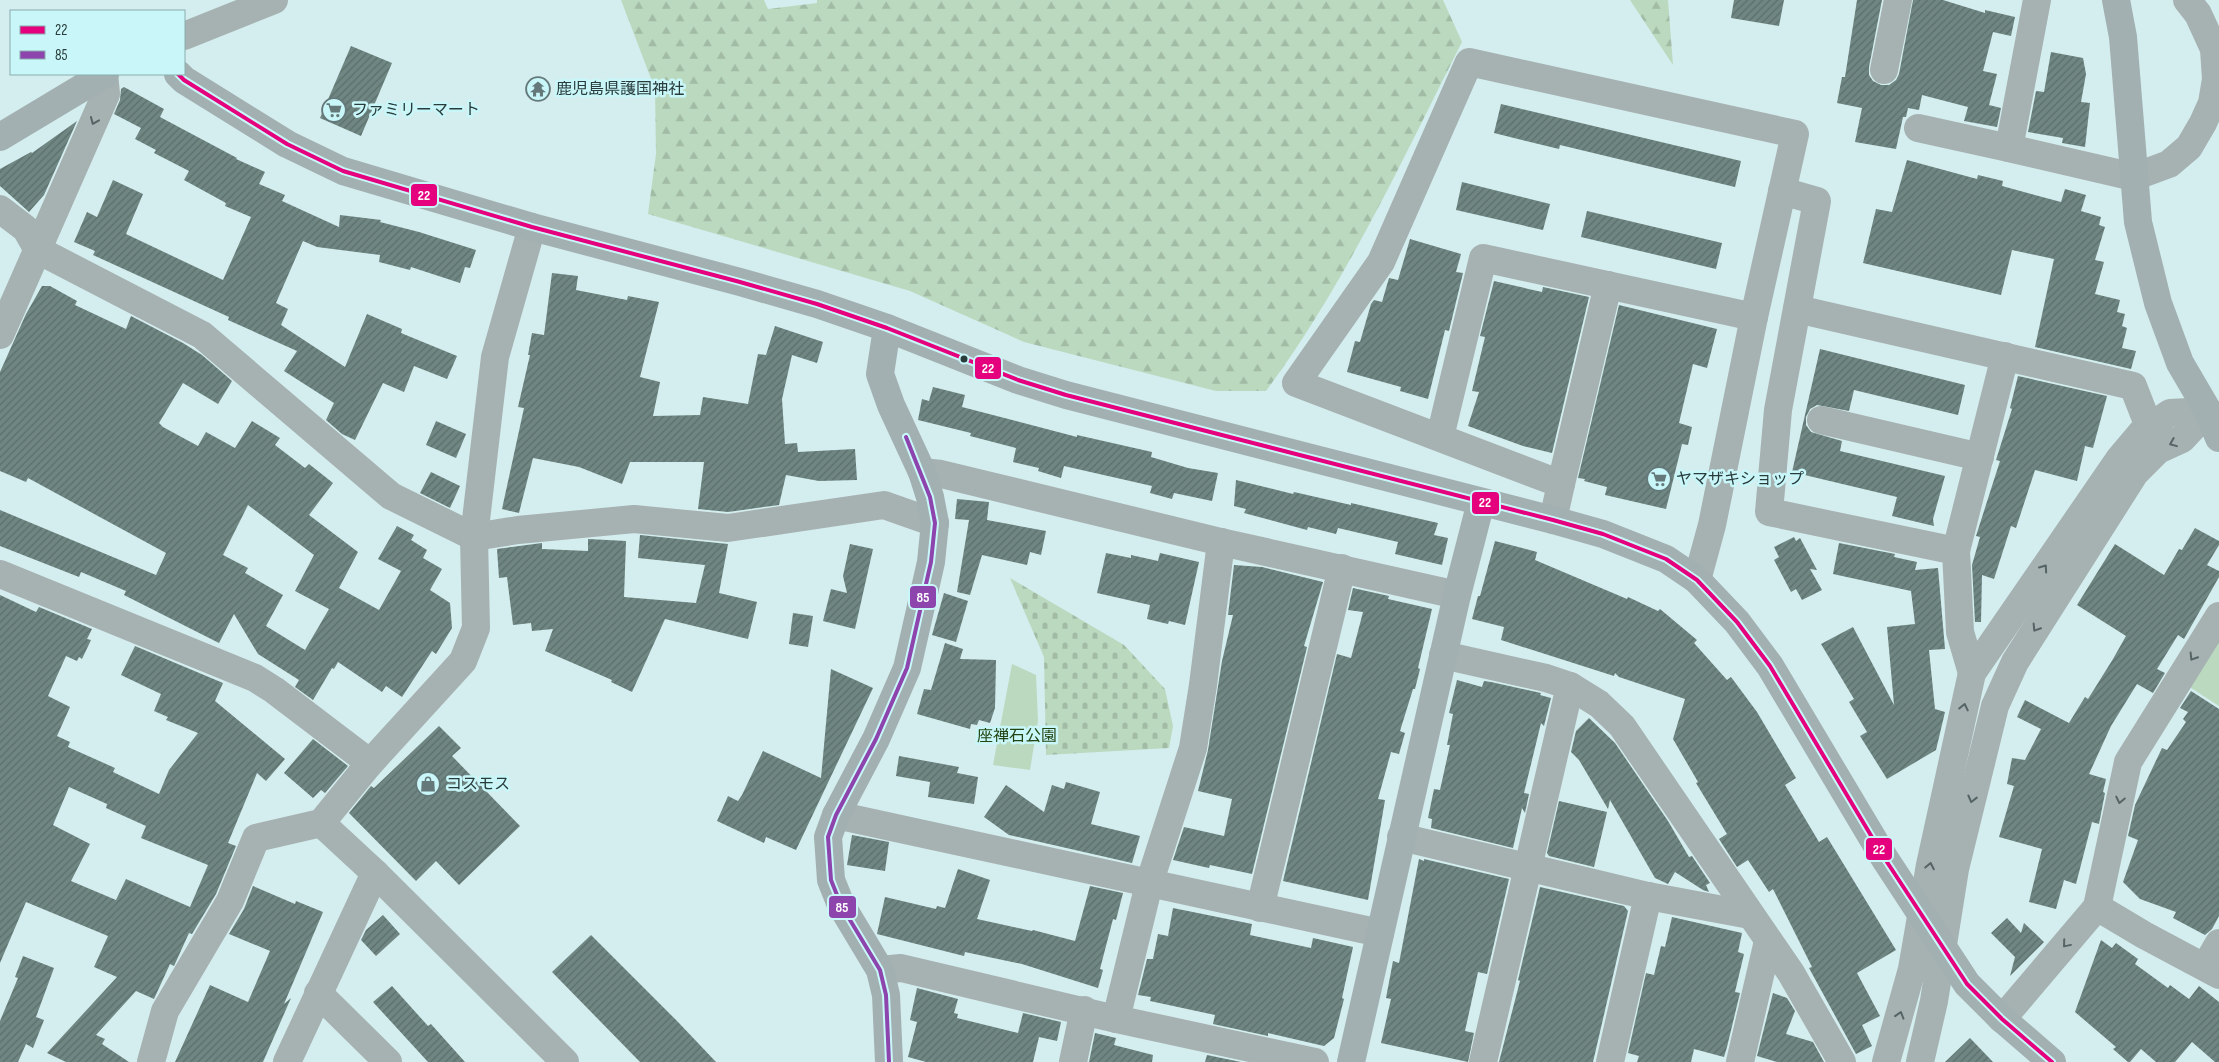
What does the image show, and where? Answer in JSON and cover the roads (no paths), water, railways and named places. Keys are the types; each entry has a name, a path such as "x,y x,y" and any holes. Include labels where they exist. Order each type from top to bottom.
{"street":[{"path":"185,36 274,0"},
{"path":"1884,70 1898,0"},
{"path":"2009,148 2037,0"},
{"path":"2116,0 2123,37 2138,222 2158,303 2180,363 2208,411 2219,438"},
{"path":"1918,128 2134,177 2168,164 2189,147 2212,102 2216,79 2214,50 2198,14 2187,0"},
{"path":"1562,484 1440,436 1296,383 1381,262 1469,62 1795,134 1754,317 1712,525 1697,580"},
{"path":"0,137 102,75"},
{"path":"0,335 106,94 104,75"},
{"path":"179,75 286,144 343,171 532,227 740,282 887,328 1018,380 1066,395 1553,520 1603,534 1666,559 1697,580 1737,622 1770,666 1885,859 1966,984 2002,1019 2052,1062"},
{"path":"1782,191 1817,201 1778,410 1769,512 1956,551"},
{"path":"0,209 26,229 38,250 202,335 391,496 474,537 518,530 634,519 728,528 884,505 935,523"},
{"path":"151,1062 165,1011 230,901 256,838 321,824 370,763 462,661 476,628 474,537 495,357 532,227"},
{"path":"1440,436 1483,258 1754,317"},
{"path":"1553,520 1608,284"},
{"path":"1797,309 2133,386 2149,427"},
{"path":"887,328 880,374 891,405 922,472 930,497 935,523 931,562 907,668 876,739 836,815 828,837 831,880 841,905 880,970 886,995 889,1062"},
{"path":"1972,672 1960,632 1956,551 2005,356"},
{"path":"1886,1062 1906,995 1921,914 1972,672 2120,458 2149,427 2170,413 2208,411"},
{"path":"1920,1062 1934,1001 1954,869 1995,706 2015,662 2135,473 2158,450 2182,439 2208,411"},
{"path":"1820,420 1980,457"},
{"path":"922,472 941,474 1221,542 1457,595"},
{"path":"1351,1062 1457,595 1481,502"},
{"path":"1116,1019 1149,884 1193,748 1204,685 1221,542"},
{"path":"1260,908 1342,568"},
{"path":"0,574 255,678 274,690 370,763"},
{"path":"2002,1019 2097,907 2128,762 2219,616"},
{"path":"1444,655 1546,678 1570,686 1599,704 1622,726 1790,974 1842,1062"},
{"path":"1483,1062 1570,686"},
{"path":"836,815 1380,933"},
{"path":"321,824 375,873 565,1062"},
{"path":"1401,837 1648,896 1750,916"},
{"path":"287,1062 375,873"},
{"path":"1610,1062 1648,896"},
{"path":"2097,907 2144,935 2212,971 2219,943"},
{"path":"1740,1062 1768,941"},
{"path":"880,970 901,968 1084,1010 1209,1051 1315,1062"},
{"path":"318,993 388,1062"},
{"path":"1073,1062 1084,1010"}],"place":[{"name":"鹿児島県護国神社","path":"538,89"},
{"name":"ファミリーマート","path":"334,110"},
{"name":"ヤマザキショップ","path":"1659,479"},
{"name":"コスモス","path":"428,784"}],"park label":[{"name":"座禅石公園","path":"1017,736"}]}
